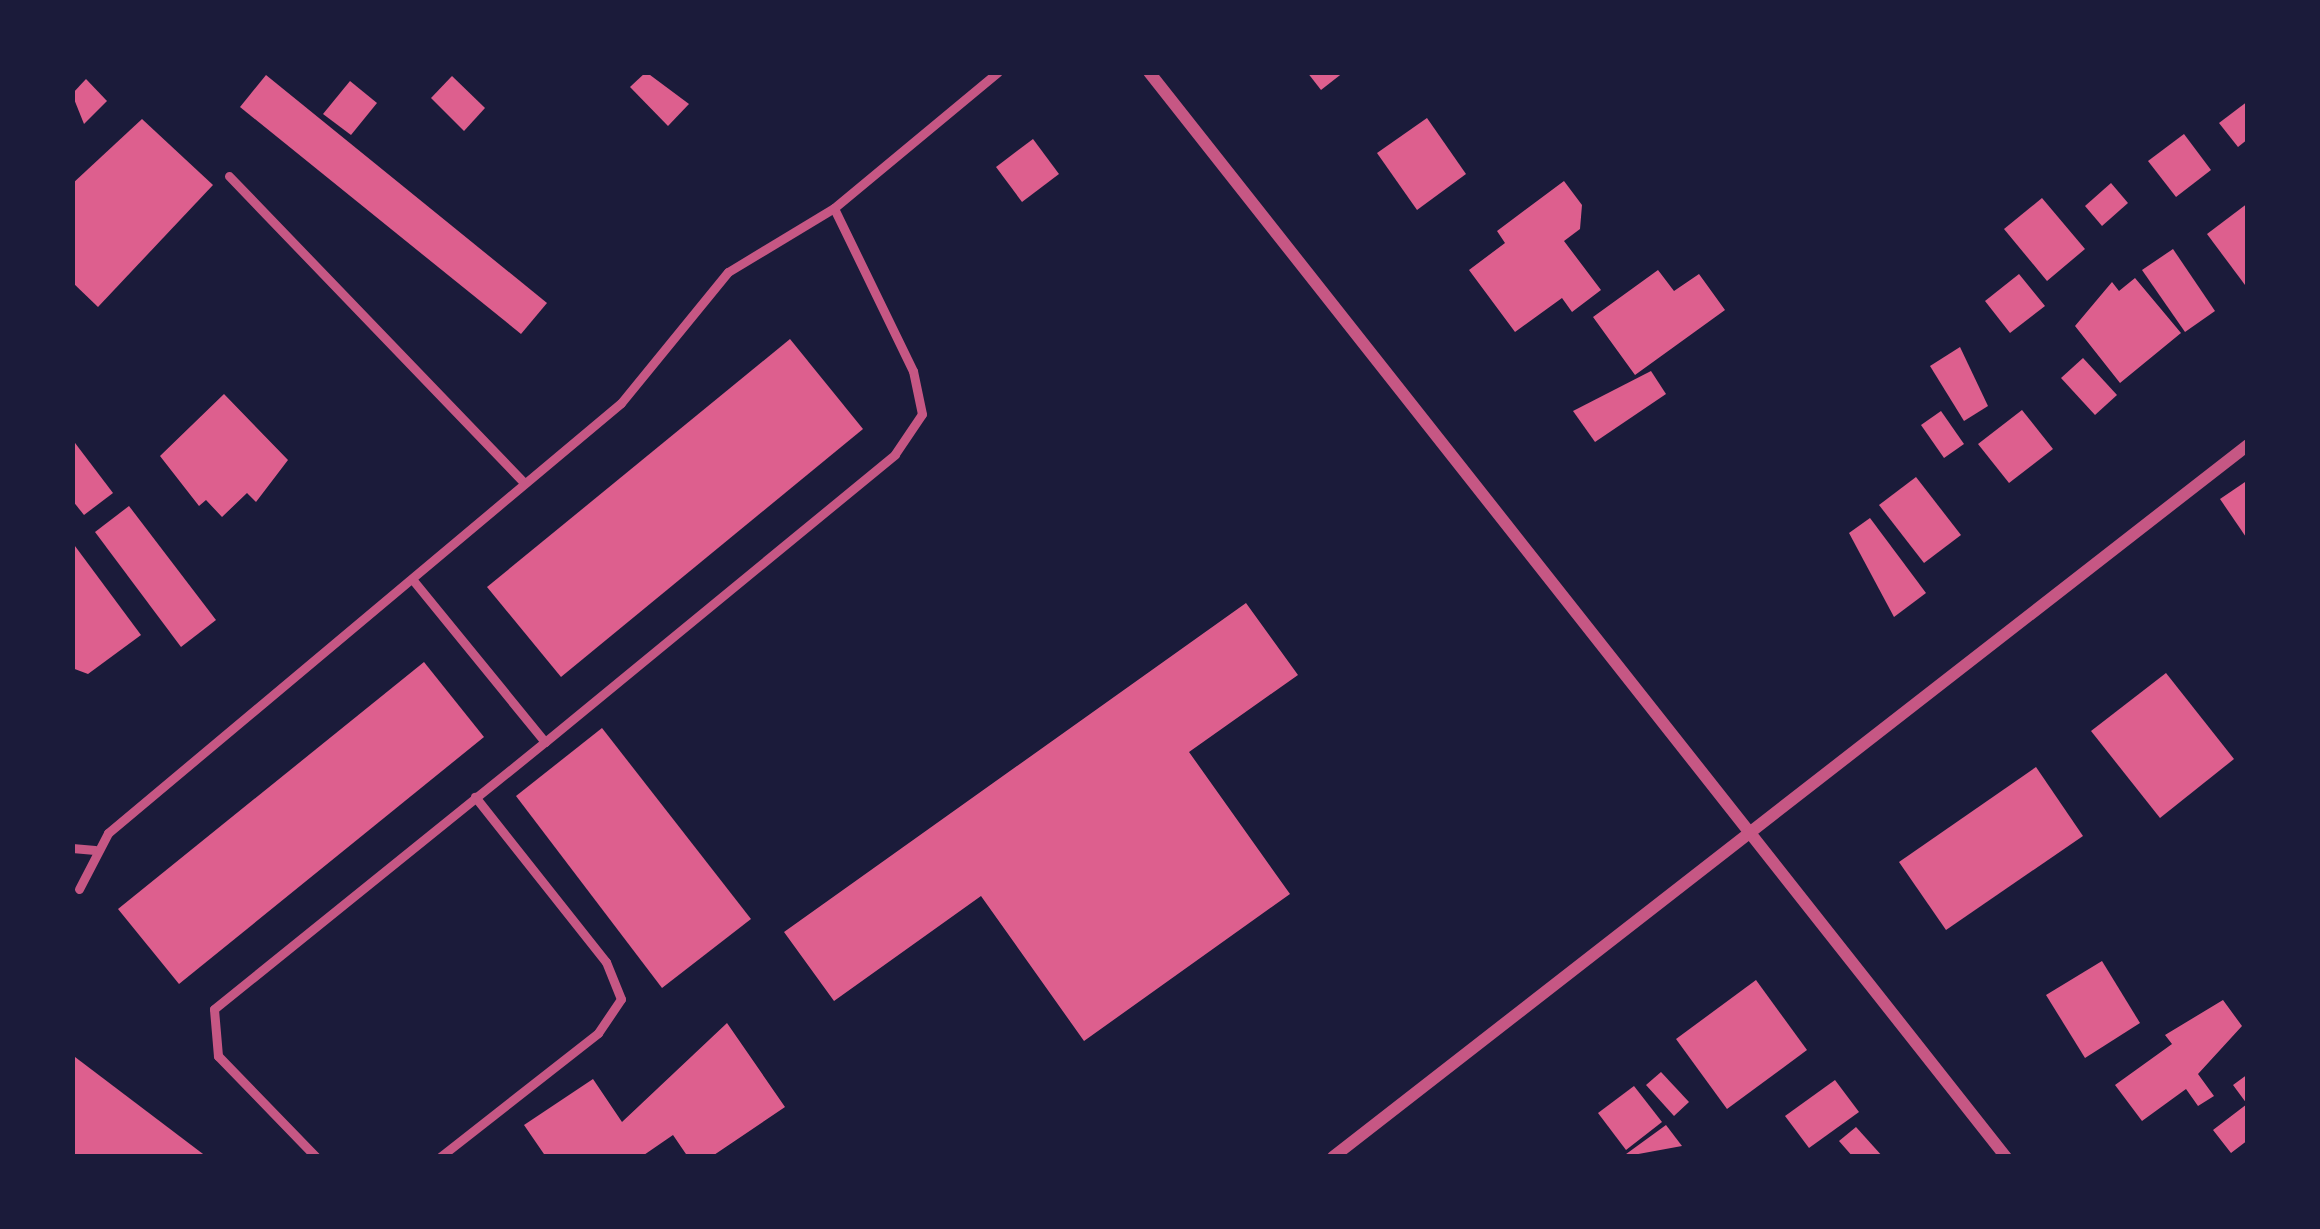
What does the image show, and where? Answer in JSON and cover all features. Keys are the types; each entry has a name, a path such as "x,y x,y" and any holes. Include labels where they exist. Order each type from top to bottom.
{"street":[{"path":"1149,72 1757,830 2006,1157"},
{"path":"1334,1157 2248,445"}],"lane":[{"path":"79,889 95,850 522,481 621,403 728,272 834,208 998,72"},
{"path":"229,176 522,481"},
{"path":"316,1157 218,1056 214,1009 895,454 922,414 913,370 834,208"},
{"path":"412,579 545,742"},
{"path":"440,1157 598,1033 621,999 606,962 475,797"},
{"path":"72,848 95,850"}],"building":[{"path":"646,72 689,104 668,126 630,87"},
{"path":"1307,72 1344,72 1321,90"},
{"path":"266,75 547,303 521,334 240,107"},
{"path":"452,76 485,108 464,131 431,98"},
{"path":"86,79 107,101 84,124 72,94"},
{"path":"350,81 377,103 351,135 323,114"},
{"path":"2248,101 2248,139 2238,147 2219,123"},
{"path":"1427,118 1466,174 1417,210 1377,153"},
{"path":"142,119 213,185 98,307 72,282 72,184"},
{"path":"2184,134 2211,170 2176,197 2148,161"},
{"path":"1033,139 1059,174 1022,202 996,167"},
{"path":"1564,181 1582,205 1580,229 1564,241 1601,290 1572,312 1562,298 1515,332 1469,270 1505,243 1497,231"},
{"path":"2111,183 2128,203 2102,226 2085,206"},
{"path":"2042,198 2085,249 2047,281 2004,229"},
{"path":"2248,203 2248,289 2207,234"},
{"path":"2173,249 2215,311 2185,332 2142,270"},
{"path":"1658,270 1674,291 1699,274 1725,310 1635,375 1593,317"},
{"path":"2019,274 2045,306 2010,333 1985,301"},
{"path":"2135,278 2181,333 2120,383 2075,326 2112,282 2119,291"},
{"path":"790,339 863,429 561,677 487,587"},
{"path":"1960,347 1988,406 1964,421 1930,366"},
{"path":"2083,358 2117,395 2095,415 2061,378"},
{"path":"1651,371 1666,394 1595,442 1573,411"},
{"path":"224,394 288,460 256,502 247,493 222,517 206,500 199,506 160,456"},
{"path":"2022,410 2053,449 2009,483 1978,444"},
{"path":"1941,411 1964,444 1944,458 1921,425"},
{"path":"72,439 113,493 84,515 72,500"},
{"path":"1916,477 1961,535 1924,563 1879,505"},
{"path":"2248,480 2248,540 2220,499"},
{"path":"129,506 216,620 181,647 95,532"},
{"path":"1870,518 1926,593 1894,617 1849,533"},
{"path":"72,542 141,635 88,674 72,668"},
{"path":"1246,603 1298,675 1189,752 1290,894 1084,1041 981,896 834,1001 784,932"},
{"path":"424,662 484,737 179,984 118,909"},
{"path":"2166,673 2234,759 2160,818 2091,731"},
{"path":"602,728 751,919 662,988 516,796"},
{"path":"2036,767 2083,836 1946,930 1899,862"},
{"path":"2102,961 2140,1023 2085,1058 2046,995"},
{"path":"1756,980 1807,1050 1727,1109 1676,1039"},
{"path":"2223,1000 2242,1026 2198,1074 2214,1096 2198,1106 2186,1089 2142,1121 2115,1085 2172,1044 2165,1035"},
{"path":"727,1023 785,1107 711,1157 688,1157 673,1135 641,1157 546,1157 524,1125 593,1079 622,1122"},
{"path":"75,1057 207,1157 72,1157"},
{"path":"1661,1072 1689,1102 1674,1116 1646,1085"},
{"path":"2248,1074 2248,1140 2231,1153 2213,1130 2247,1104 2233,1085"},
{"path":"1835,1080 1859,1112 1809,1148 1785,1116"},
{"path":"1634,1086 1662,1122 1626,1150 1598,1113"},
{"path":"1666,1125 1682,1146 1622,1157"},
{"path":"1856,1127 1883,1157 1853,1157 1839,1141"}]}
